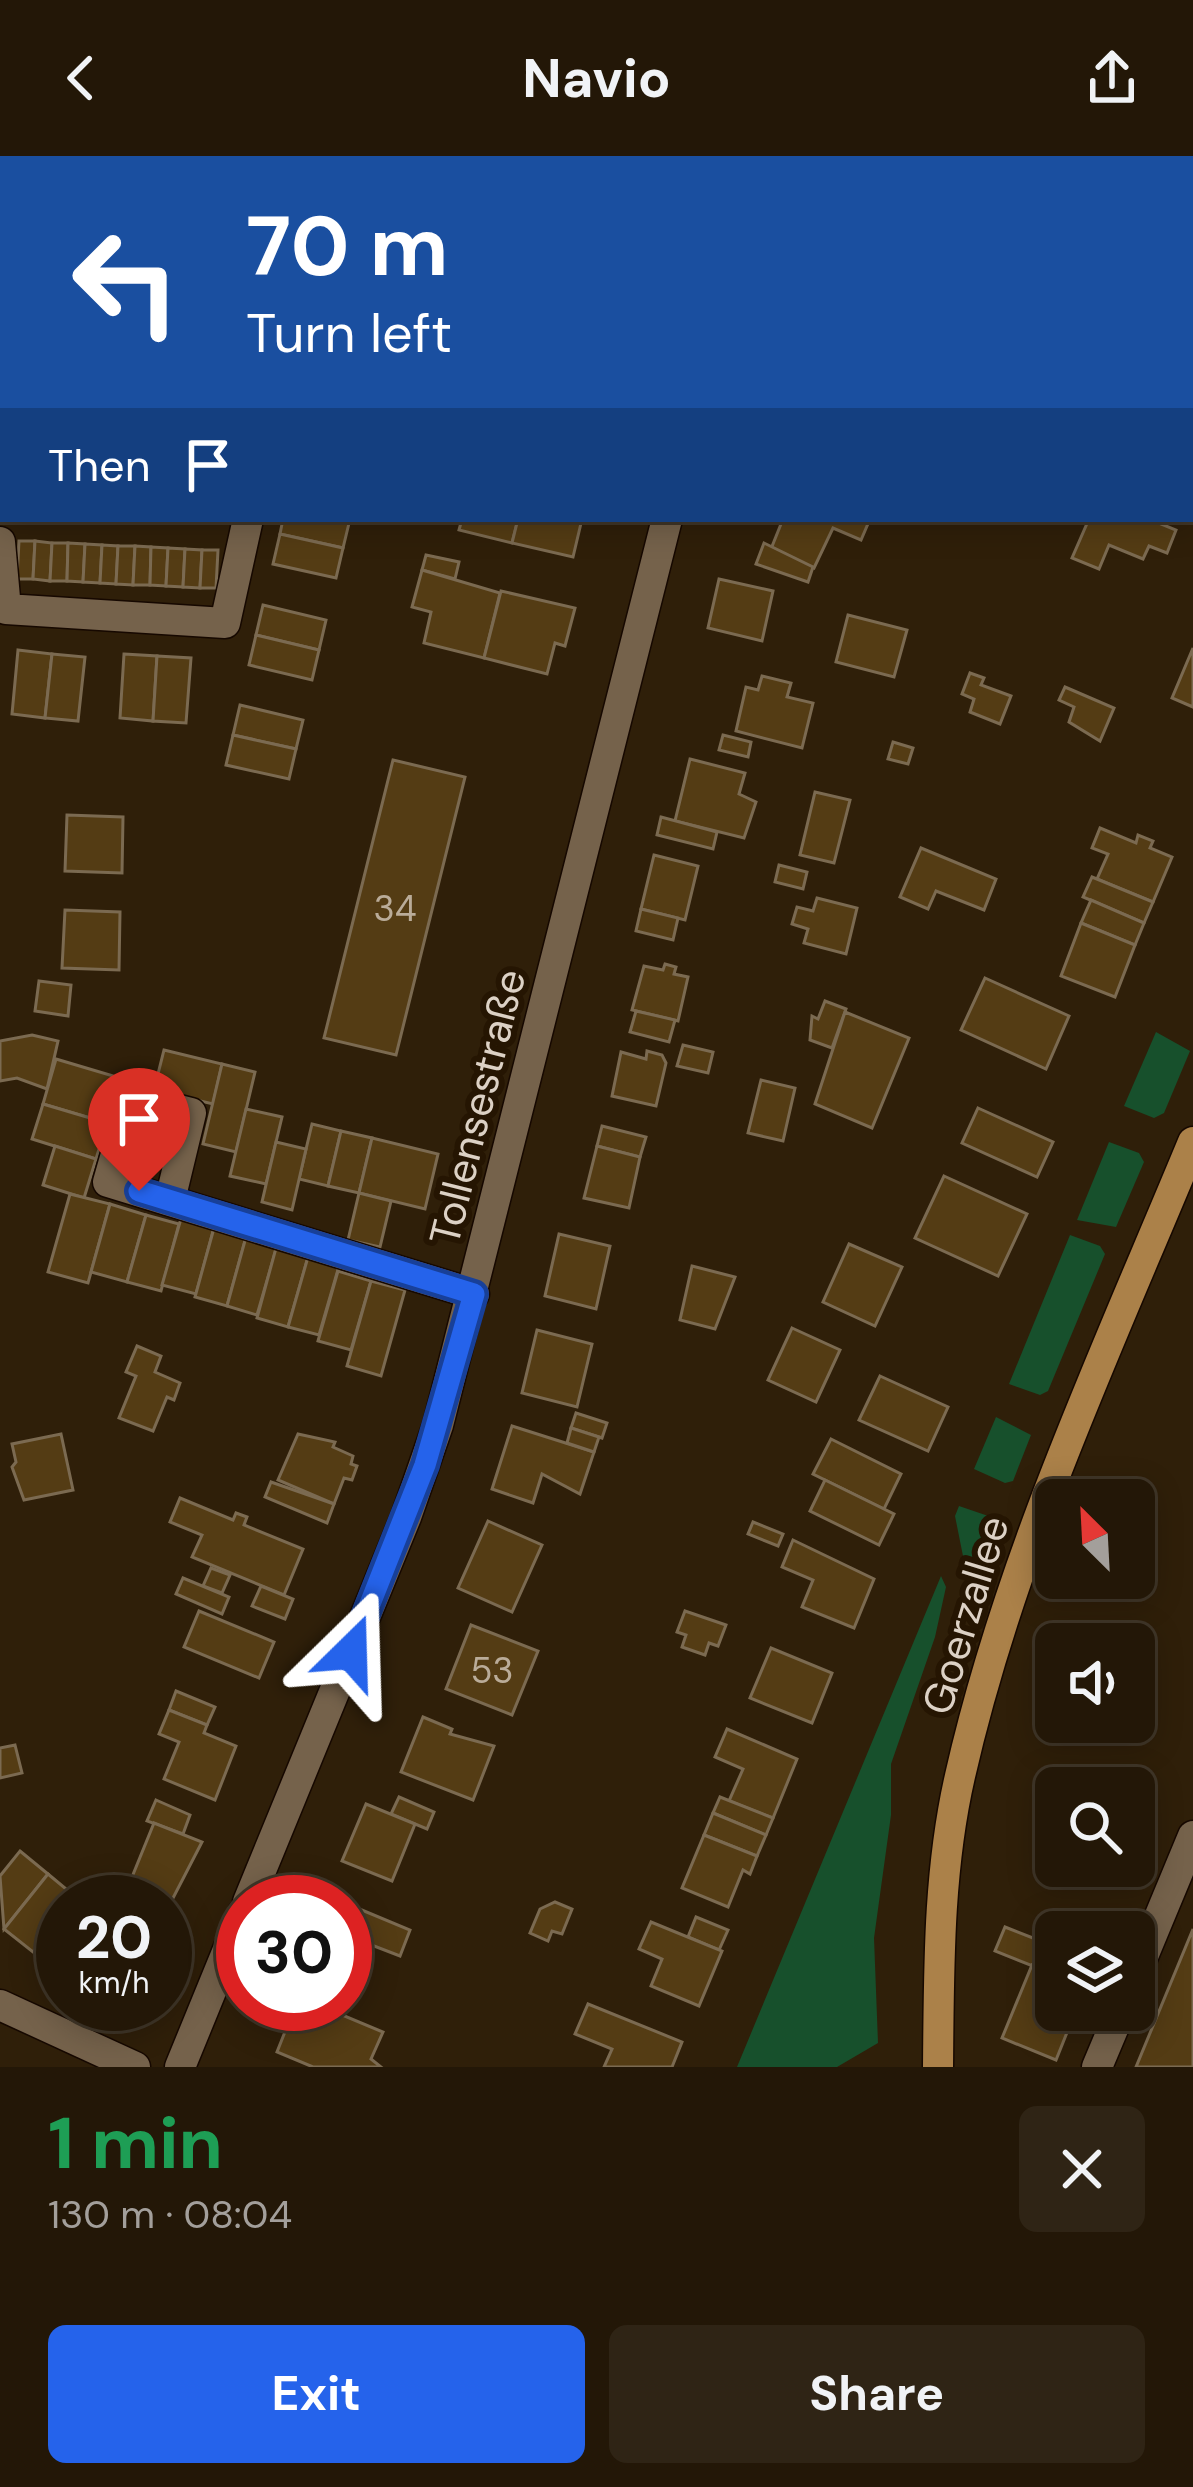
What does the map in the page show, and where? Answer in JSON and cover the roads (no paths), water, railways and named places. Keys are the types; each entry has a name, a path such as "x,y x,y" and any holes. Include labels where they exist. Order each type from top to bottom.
{"main road":[{"name":"Goerzallee","path":"938,2067 938,1924 959,1778 1031,1532 1193,1142"}],"street":[{"path":"0,542 6,609 224,623 247,522"},
{"name":"Tollensestraße","path":"259,1875 406,1517 474,1294 666,522"},
{"path":"170,1200 474,1294"},
{"path":"1155,1927 1193,1836"},
{"path":"180,2067 216,1979"},
{"path":"0,2005 135,2067"},
{"path":"1097,2067 1112,2031"}]}
